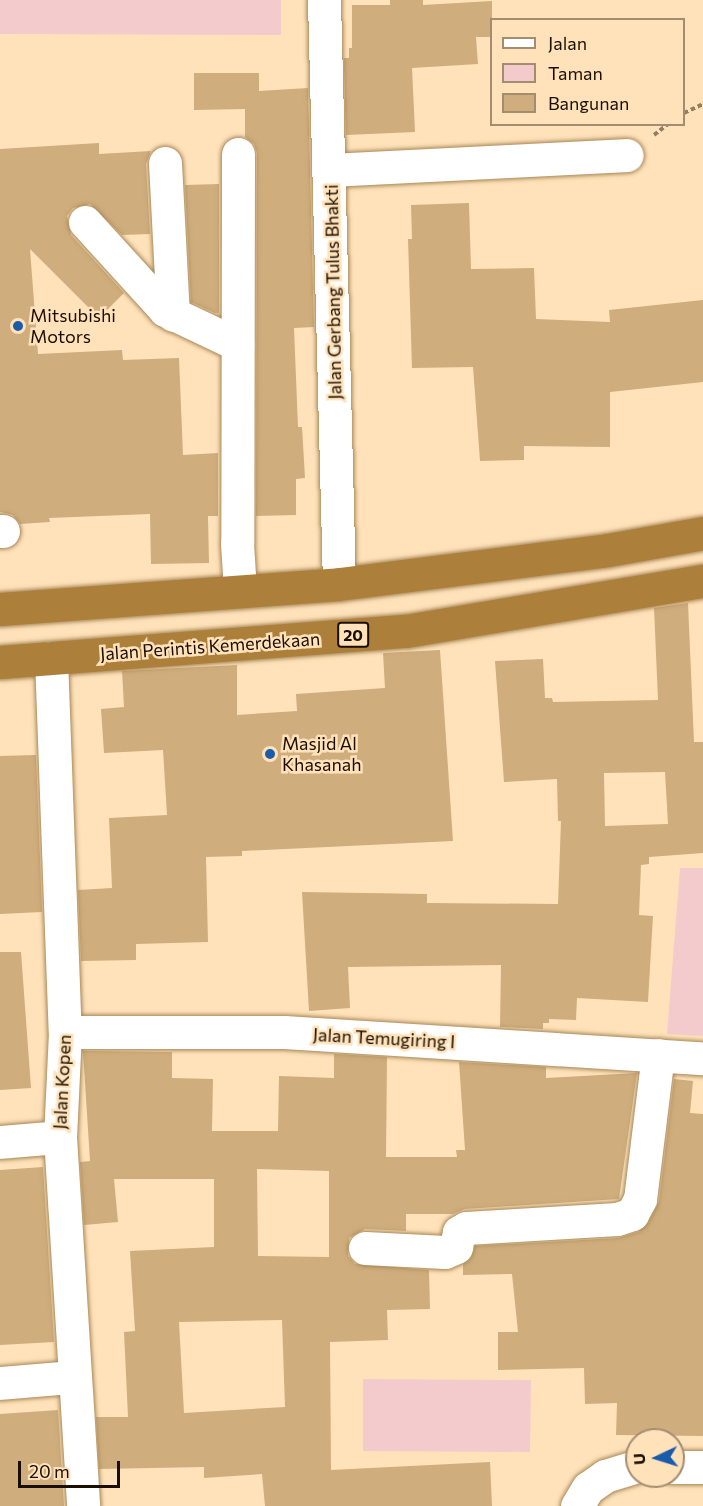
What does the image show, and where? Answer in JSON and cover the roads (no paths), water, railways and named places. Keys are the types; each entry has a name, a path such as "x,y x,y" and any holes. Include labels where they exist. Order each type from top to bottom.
{"highway":[{"path":"0,609 339,584 608,550 703,533"},
{"name":"Jalan Perintis Kemerdekaan","path":"0,662 406,631 703,581"}],"street":[{"name":"Jalan Gerbang Tulus Bhakti","path":"324,0 331,170 339,584"},
{"path":"238,154 237,344 240,591"},
{"path":"331,170 627,155"},
{"path":"165,163 173,315"},
{"path":"85,222 173,315 237,344"},
{"name":"Jalan Kopen","path":"51,658 65,1032 60,1137 72,1377 83,1506"},
{"name":"Jalan Temugiring I","path":"65,1032 284,1032 703,1058"},
{"path":"365,1248 445,1252 456,1247 459,1232 466,1228 617,1219 632,1214 640,1199 658,1055"},
{"path":"0,1142 60,1137"},
{"path":"0,1383 72,1377"},
{"path":"685,1467 703,1467"},
{"path":"577,1506 588,1488 605,1476 625,1470"}],"place":[{"name":"Mitsubishi Motors","path":"18,326"},
{"name":"Masjid Al Khasanah","path":"270,754"}]}
